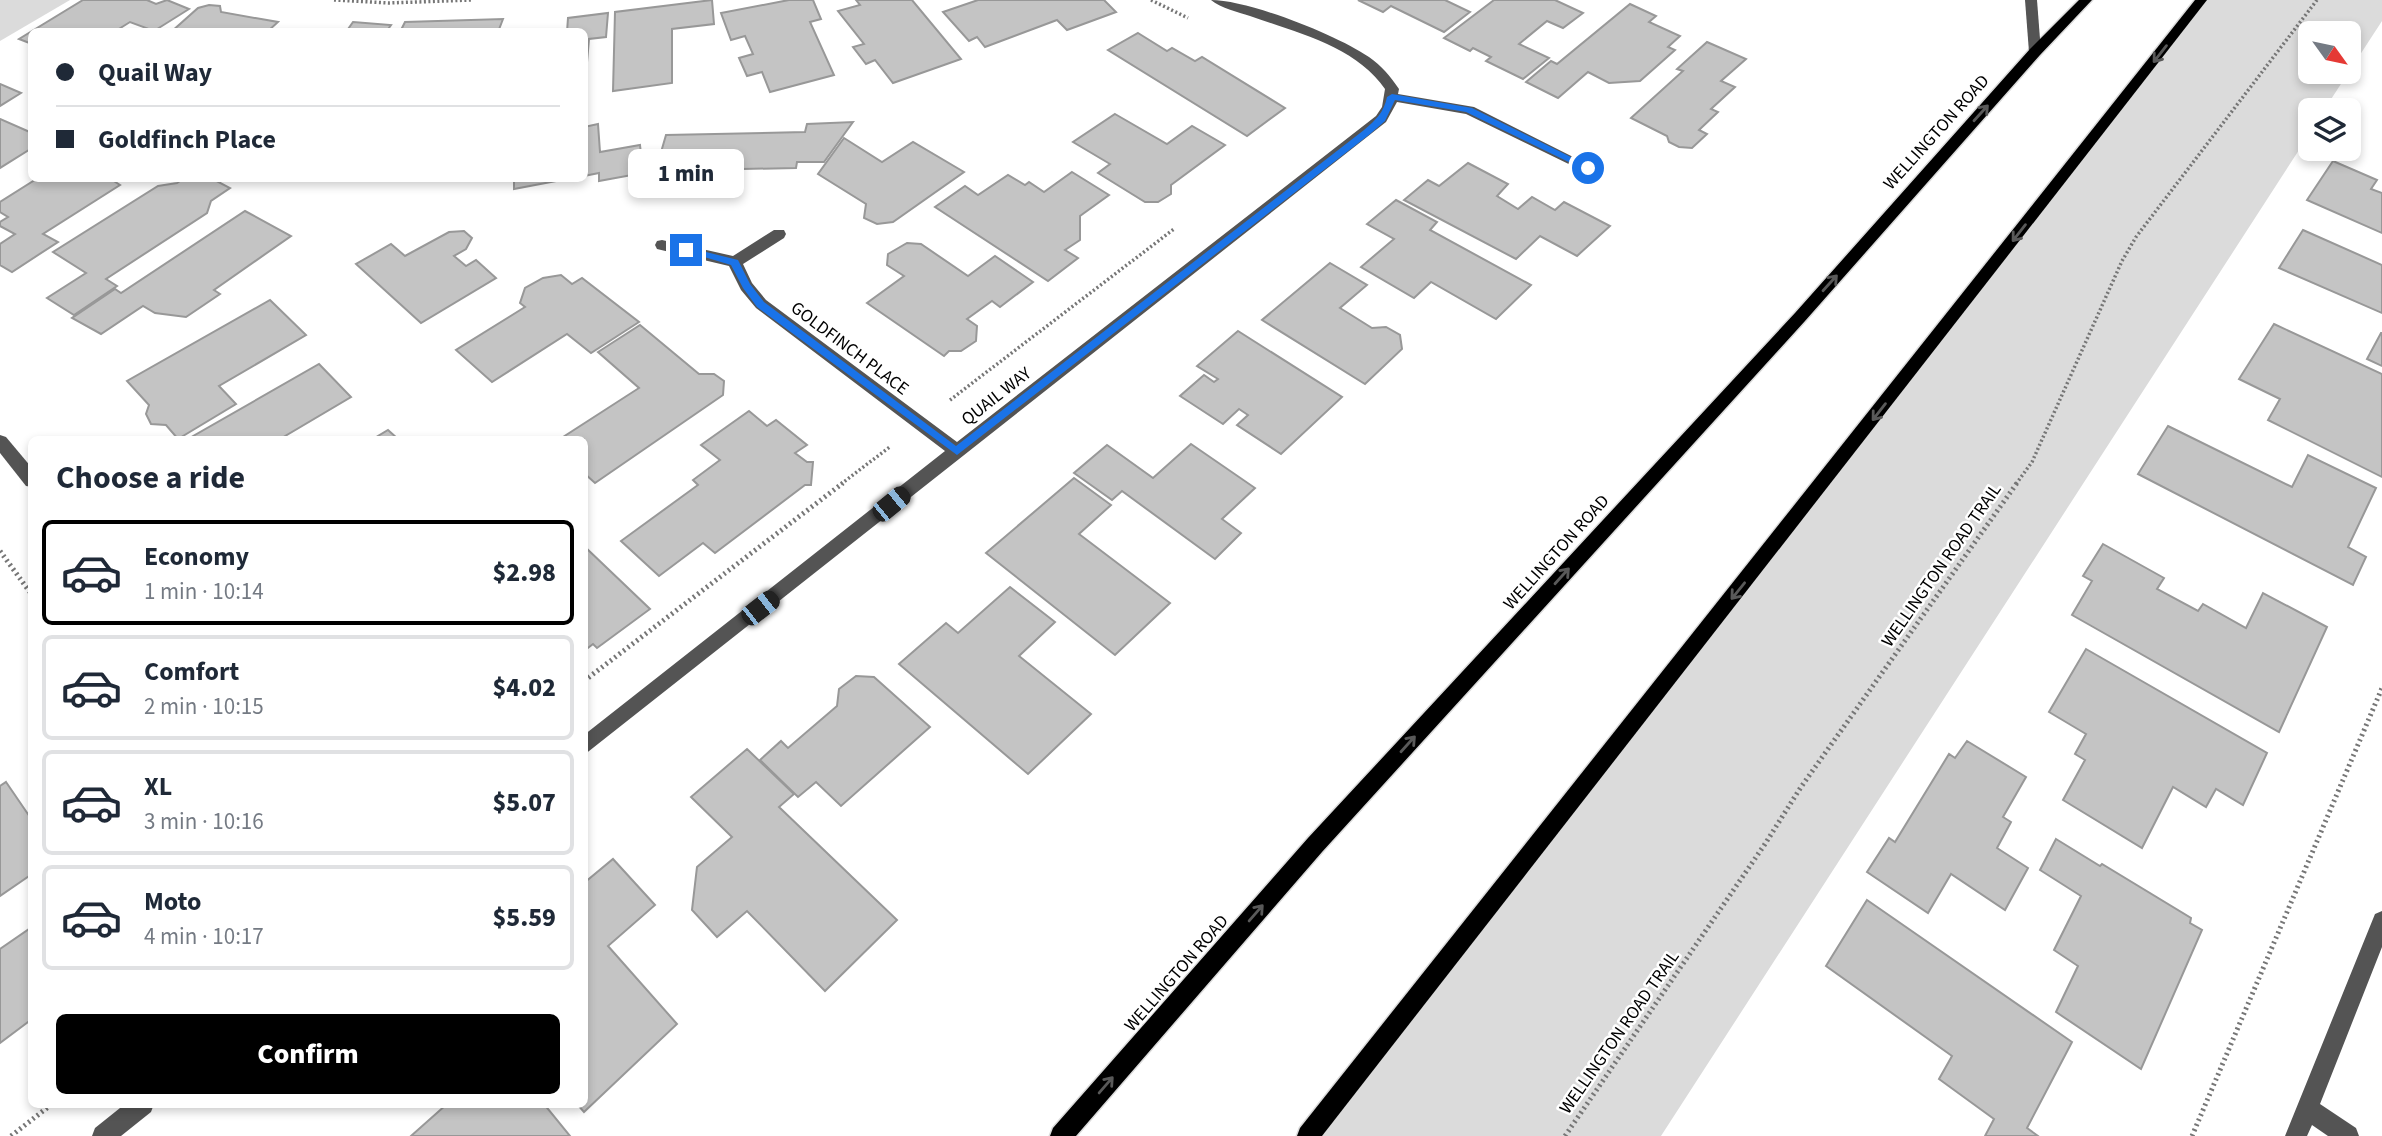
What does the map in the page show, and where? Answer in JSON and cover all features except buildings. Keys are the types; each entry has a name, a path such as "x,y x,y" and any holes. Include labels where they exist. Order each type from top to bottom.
{"main road":[{"name":"WELLINGTON ROAD","path":"1061,1136 1315,845 1800,317 2035,52 2085,0"},
{"path":"1308,1136 2202,0"}],"street":[{"path":"1217,0 1317,36 1368,62 1389,83 1392,97 1469,110 1588,168"},
{"path":"2031,0 2035,52"},
{"name":"QUAIL WAY","path":"588,744 957,451 1367,132 1390,107 1392,97"},
{"path":"662,244 735,262 779,234"},
{"name":"GOLDFINCH PLACE","path":"735,262 746,286 761,304 957,451"},
{"path":"0,441 28,476"},
{"path":"2296,1136 2382,920"},
{"path":"103,1136 138,1108"},
{"path":"2306,1109 2348,1136"}],"path":[{"path":"334,0 388,3 472,0"},
{"name":"WELLINGTON ROAD TRAIL","path":"1564,1136 1801,788 2032,462 2136,237 2317,0"},
{"path":"943,405 1182,223"},
{"path":"588,678 894,444"},
{"path":"0,551 28,590"},
{"path":"2192,1136 2382,688"},
{"path":"11,1136 47,1108"}],"shaded area":[{"path":"0,0 70,0 0,41"},
{"path":"2200,0 2382,0 2382,21 2361,53 2361,21 2298,21 2298,84 2341,84 2332,98 2298,98 2298,152 1661,1136 1313,1136"}],"route":[{"path":"686,250 735,262 746,286 761,304 957,451 1367,132 1390,107 1392,97 1469,110 1588,168"}]}
